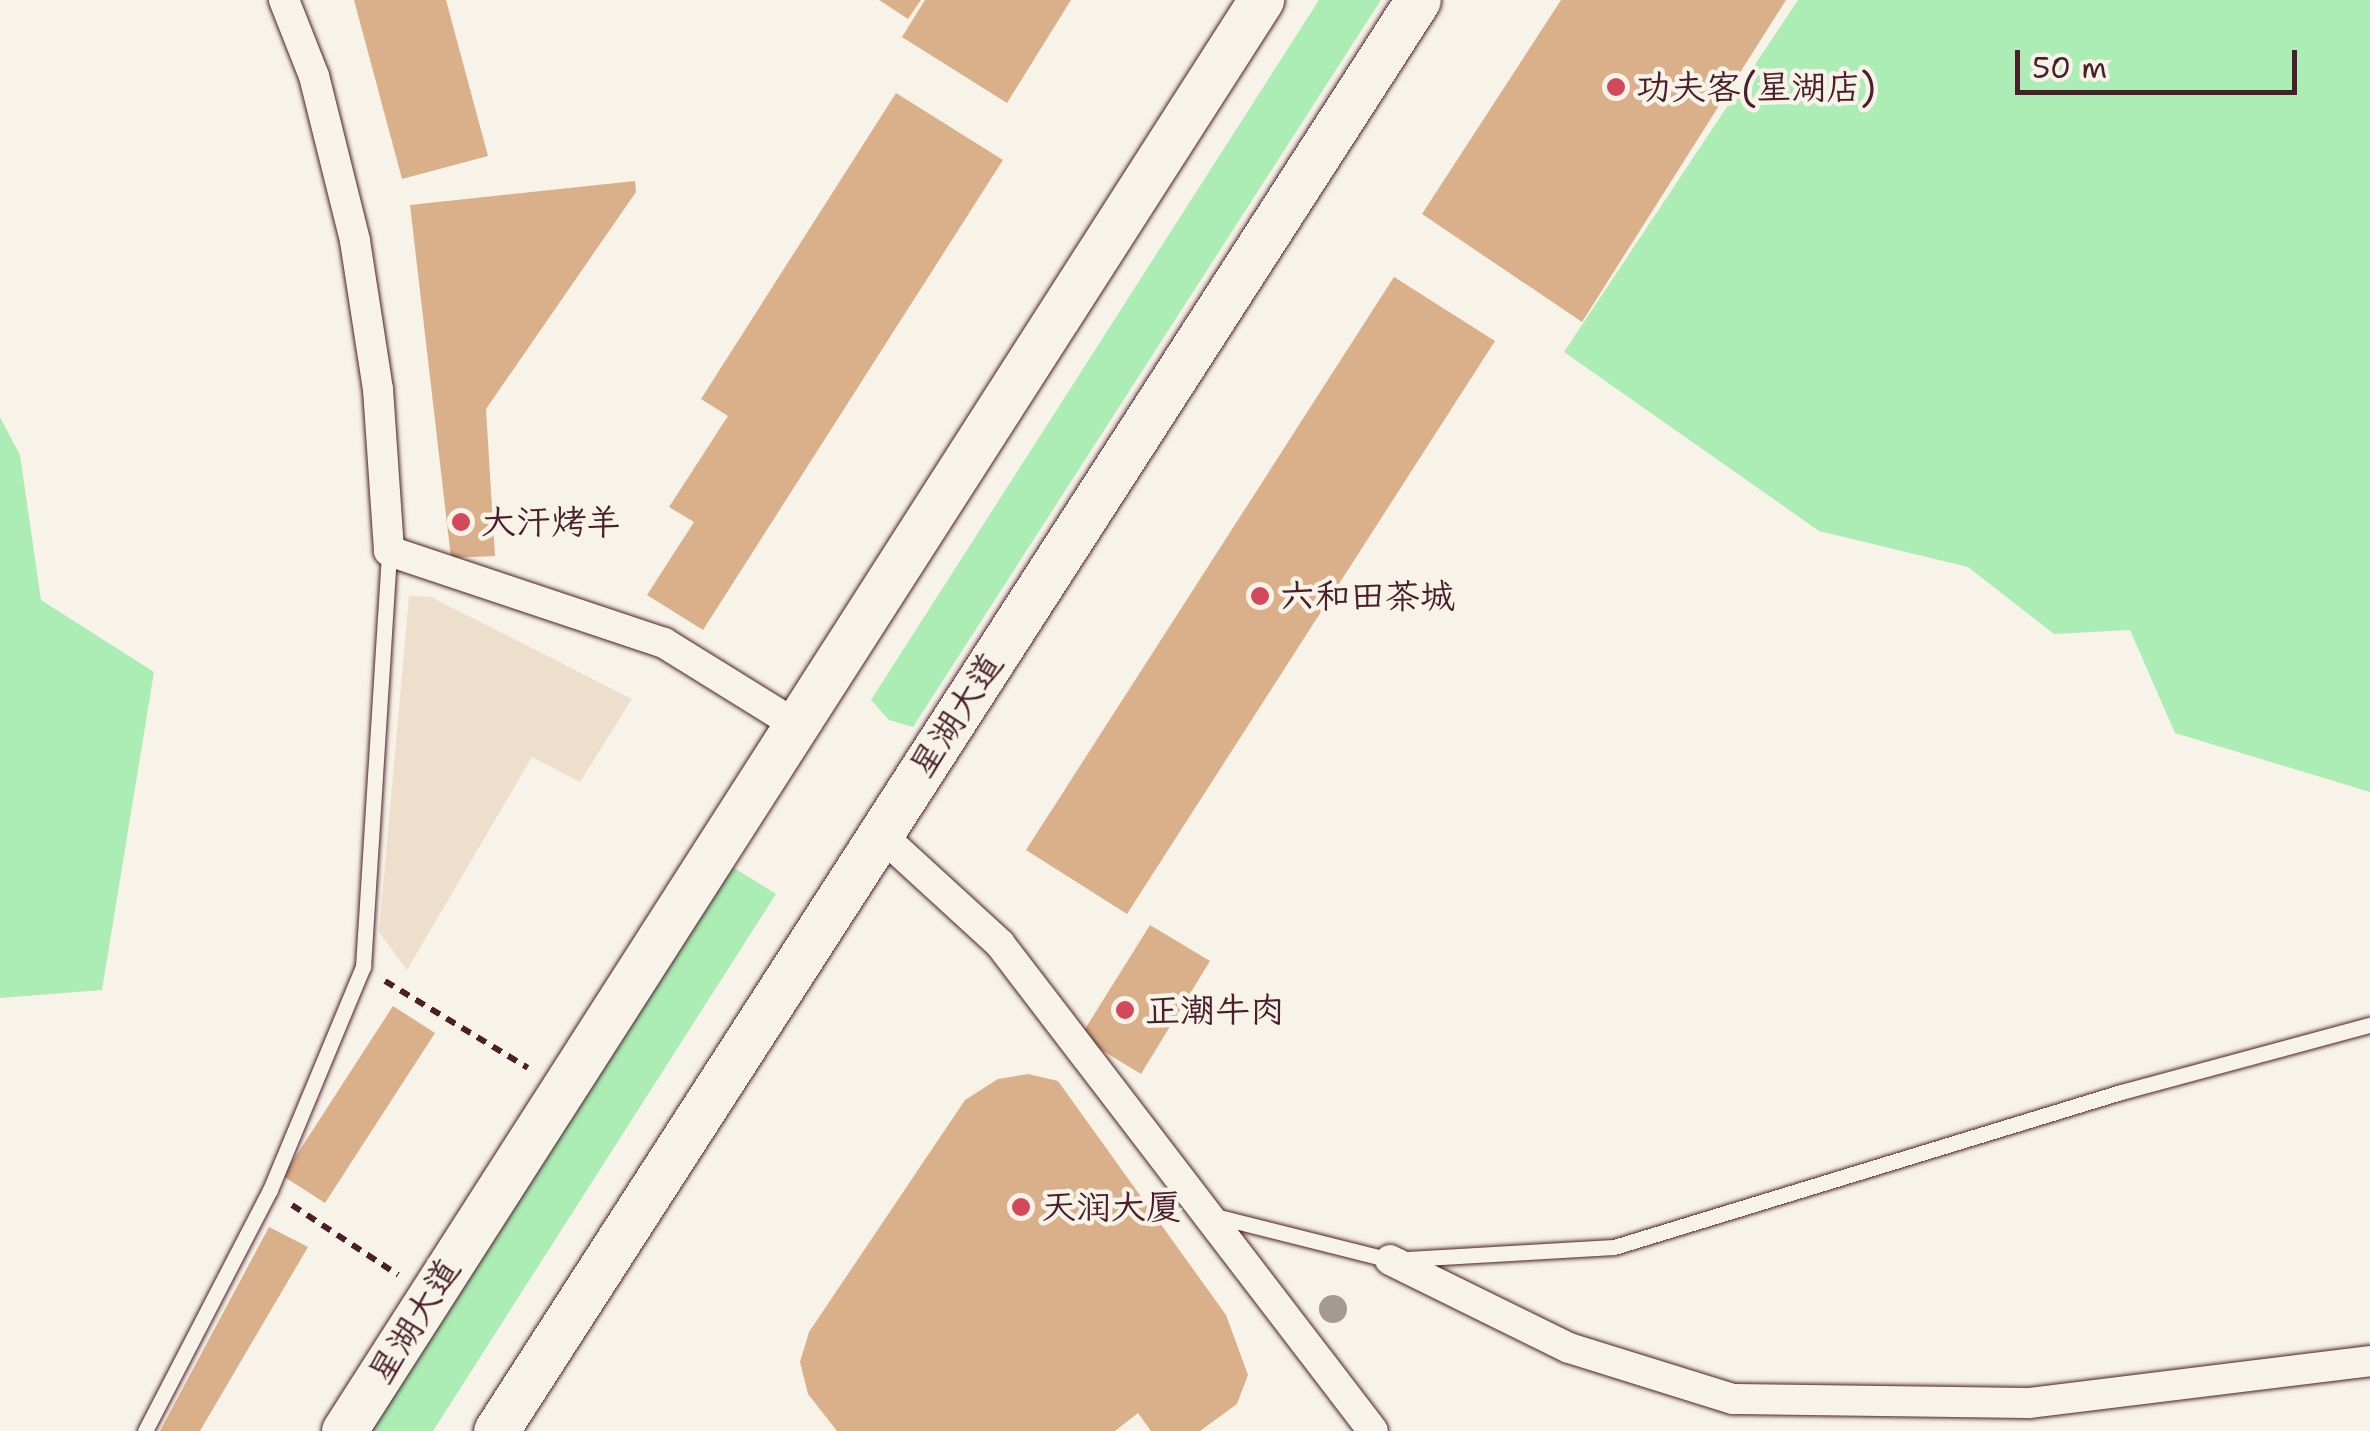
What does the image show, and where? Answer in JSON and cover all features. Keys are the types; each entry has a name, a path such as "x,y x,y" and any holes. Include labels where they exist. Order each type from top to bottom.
{"main road":[{"name":"星湖大道","path":"344,1431 560,1088 1261,0"},
{"name":"星湖大道","path":"496,1431 1418,0"}],"street":[{"path":"284,0 314,76 355,241 378,389 389,552 664,643 796,725"},
{"path":"879,833 1000,944 1373,1431"},
{"path":"1390,1260 1569,1348 1733,1398 2029,1403 2370,1361"}],"lane":[{"path":"145,1431 270,1190 362,967 389,552"},
{"path":"1207,1214 1390,1260 1614,1247 2121,1092 2370,1026"}],"path":[{"path":"362,967 560,1088"},
{"path":"270,1190 430,1297"}],"shaded area":[{"path":"409,596 431,597 632,699 580,782 532,757 407,970 379,932"}],"green space":[{"path":"1319,0 1381,0 913,727 889,720 871,700"},
{"path":"1798,0 2370,0 2370,792 2175,733 2130,630 2054,634 1968,567 1819,531 1564,352"},
{"path":"0,417 20,455 41,600 154,672 102,990 0,998"},
{"path":"731,866 776,894 433,1431 371,1431"}],"building":[{"path":"354,0 446,0 488,156 402,179"},
{"path":"879,0 921,0 908,19"},
{"path":"925,0 1071,0 1007,103 902,37"},
{"path":"1561,0 1786,0 1582,322 1422,214"},
{"path":"896,93 1003,160 703,630 647,595 694,522 669,507 728,416 701,399"},
{"path":"635,181 636,192 486,409 495,556 451,558 410,205"},
{"name":"六和田茶城","path":"1394,277 1495,341 1127,914 1026,850"},
{"path":"1150,925 1210,961 1141,1074 1080,1037"},
{"path":"393,1006 435,1033 325,1203 283,1176"},
{"name":"天润大厦","path":"1028,1074 1058,1081 1226,1315 1248,1375 1237,1404 1200,1431 1151,1431 1138,1413 1115,1431 837,1431 808,1394 800,1362 809,1332 965,1100 998,1079"},
{"path":"269,1227 308,1247 200,1431 160,1431"}],"place":[{"name":"功夫客(星湖店)","path":"1616,87"},
{"name":"大汗烤羊","path":"461,522"},
{"name":"六和田茶城","path":"1260,596"},
{"name":"正潮牛肉","path":"1125,1010"},
{"name":"天润大厦","path":"1021,1207"}]}
